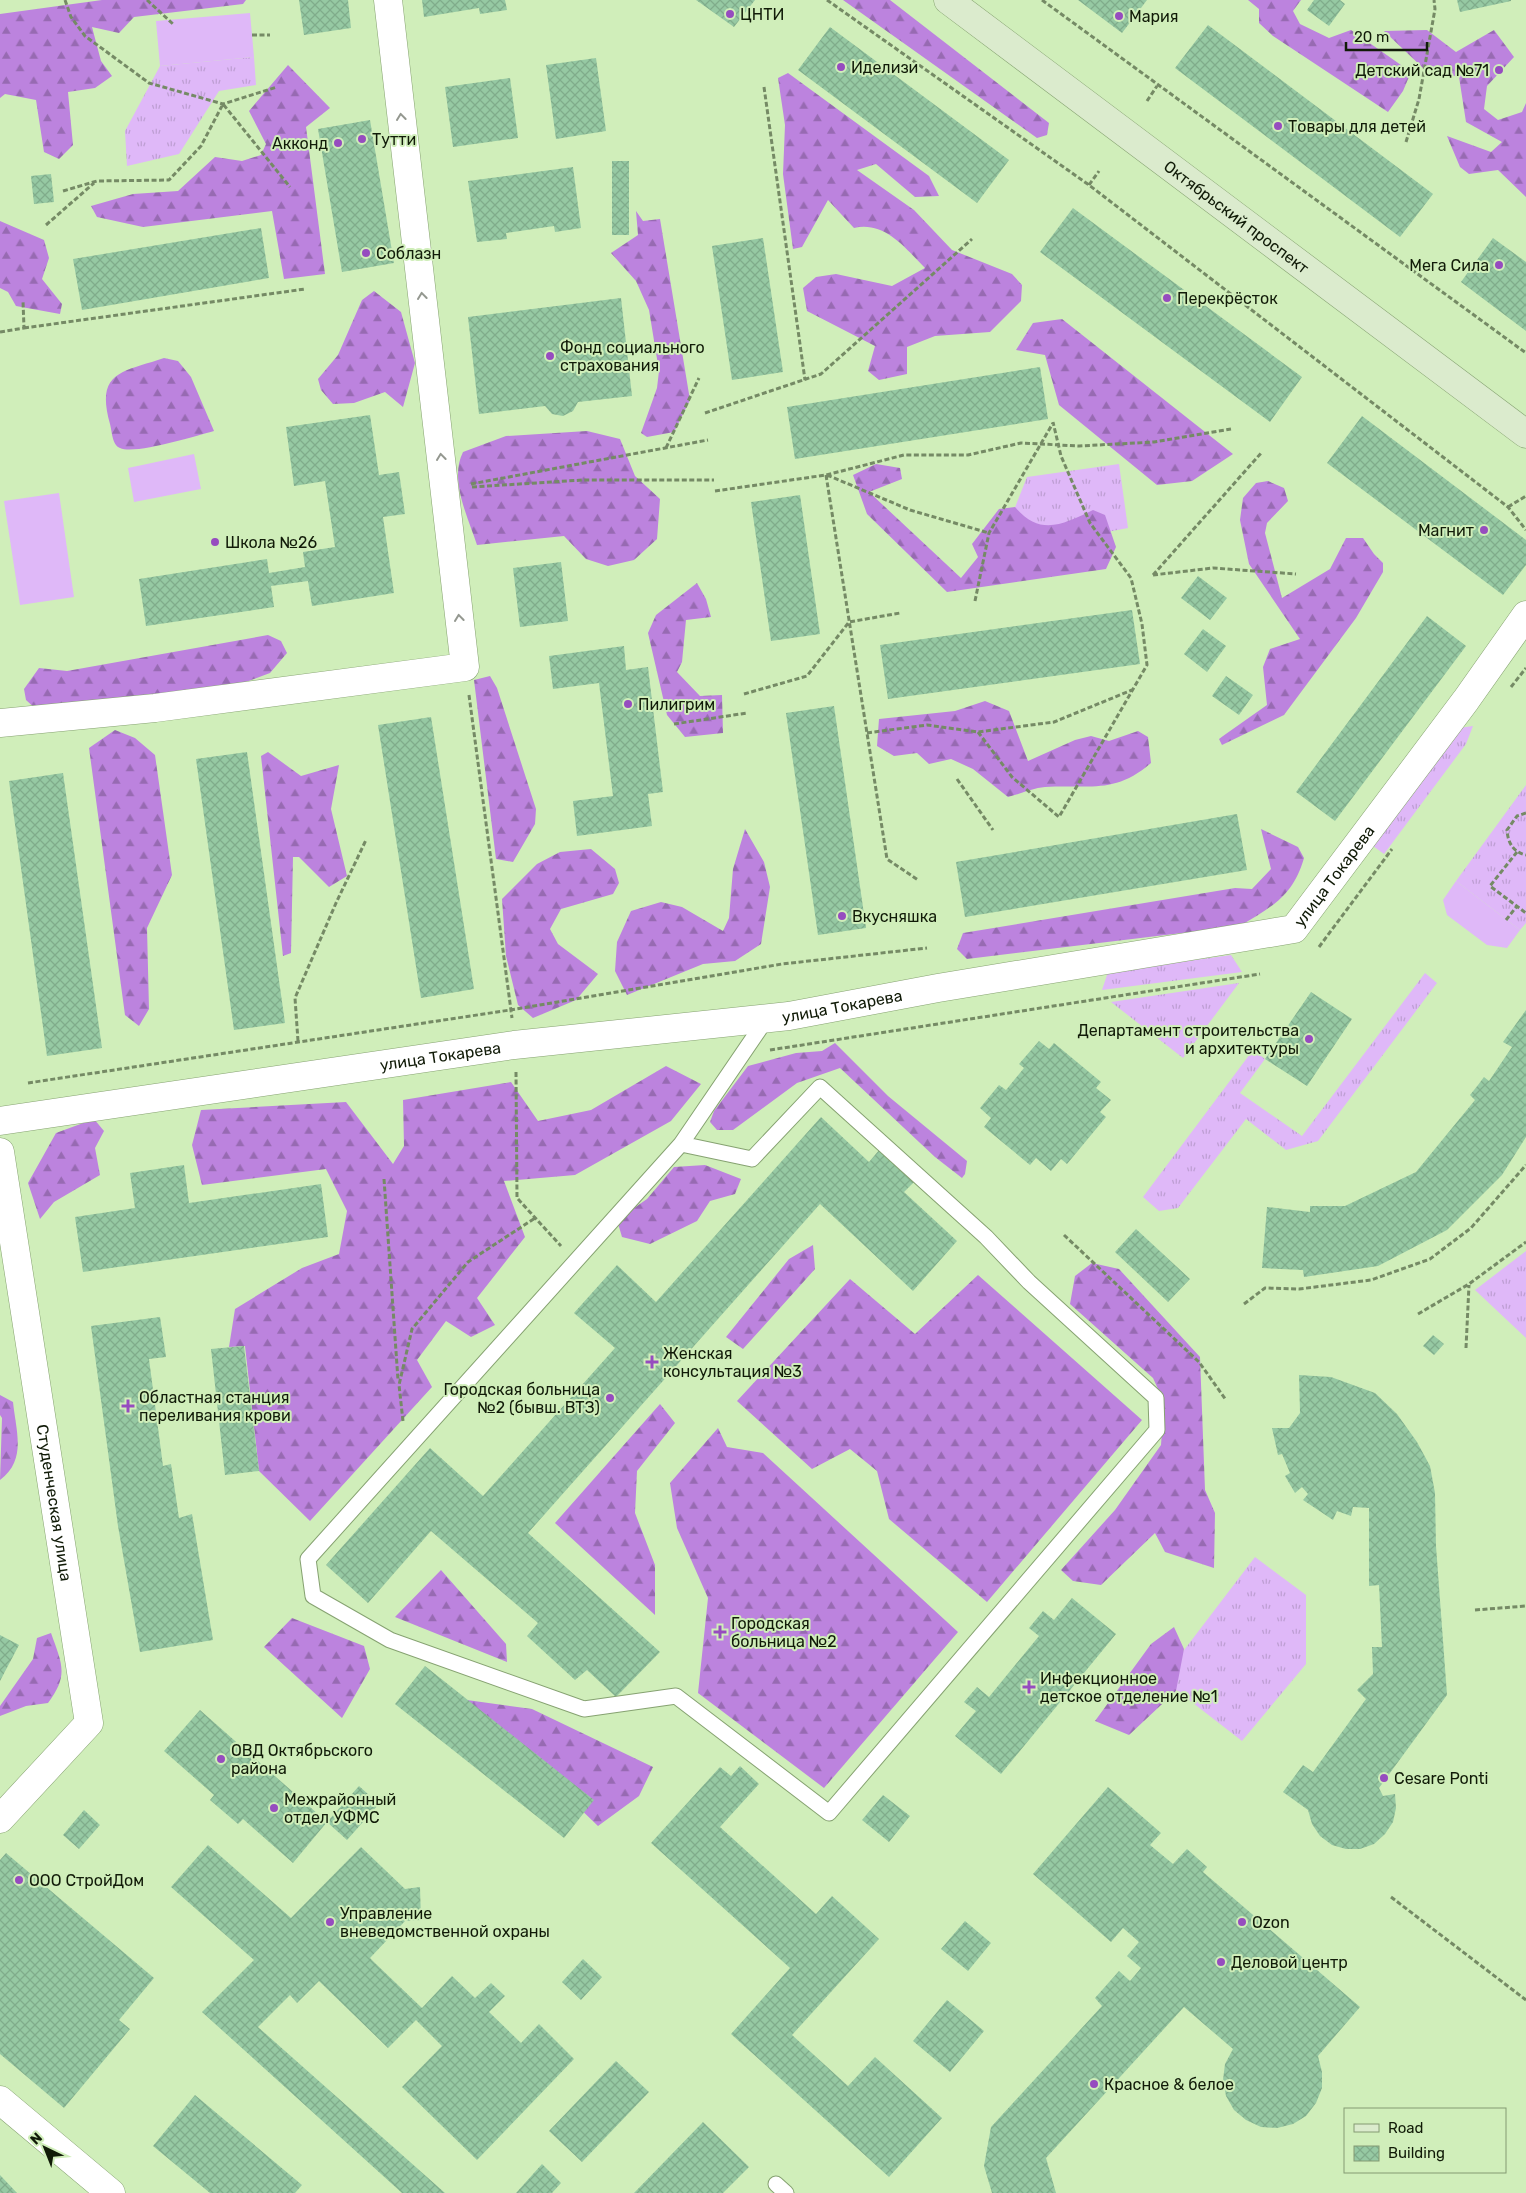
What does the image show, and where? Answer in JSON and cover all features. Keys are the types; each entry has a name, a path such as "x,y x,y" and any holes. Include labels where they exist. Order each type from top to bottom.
{"main road":[{"name":"Октябрьский проспект","path":"948,0 1526,434"}],"street":[{"path":"0,723 155,708 465,667 388,0"},
{"name":"улица Токарева","path":"0,1121 514,1045 767,1018 1294,929 1466,700 1526,615"},
{"name":"Студенческая улица","path":"0,1152 90,1723 0,1819"},
{"path":"0,2100 110,2193"}],"lane":[{"path":"680,1144 752,1159 820,1087 986,1237 1029,1282 1156,1398 1157,1430 829,1813 676,1696 584,1709 390,1640 313,1596 308,1559 680,1144 767,1018"}],"path":[{"path":"65,0 72,17 85,36 149,82 223,104 277,87"},
{"path":"147,0 172,24"},
{"path":"827,0 1089,185 1508,507 1526,530"},
{"path":"1042,0 1157,86 1526,353"},
{"path":"1406,142 1419,99 1435,9 1434,0"},
{"path":"252,35 270,35"},
{"path":"1147,101 1157,86"},
{"path":"764,87 805,380"},
{"path":"63,191 97,181 169,180 201,146 223,104"},
{"path":"223,104 290,188"},
{"path":"1089,185 1099,171"},
{"path":"46,225 97,181"},
{"path":"705,413 821,374 972,239"},
{"path":"0,332 305,288"},
{"path":"24,301 24,328"},
{"path":"666,448 700,378"},
{"path":"974,601 989,534 1053,422 1061,456 1090,523 1131,578 1142,624 1147,664 1059,817 1012,777 978,732"},
{"path":"715,491 826,475 904,455 968,455 1021,443 1079,446 1154,442 1230,429"},
{"path":"444,488 708,440"},
{"path":"1262,452 1152,575 1213,568 1296,574"},
{"path":"826,475 910,510 989,534"},
{"path":"826,475 887,859 918,880"},
{"path":"444,488 583,480 714,480"},
{"path":"1508,507 1526,496"},
{"path":"744,694 807,676 849,622 900,613"},
{"path":"465,667 513,1026"},
{"path":"867,733 927,725 978,732 1054,722 1132,690"},
{"path":"674,724 747,713"},
{"path":"957,779 993,830"},
{"path":"1526,813 1517,816 1507,830 1511,846 1517,852 1526,855"},
{"path":"298,1041 295,998 366,840"},
{"path":"1517,852 1490,886 1526,913"},
{"path":"1506,920 1517,906"},
{"path":"28,1083 510,1010 782,964 927,948"},
{"path":"742,1055 1260,974"},
{"path":"516,1063 517,1198 576,1261"},
{"path":"1244,1304 1265,1288 1299,1289 1371,1280 1430,1259 1471,1228 1526,1165"},
{"path":"384,1179 399,1385 407,1449"},
{"path":"399,1385 412,1329 468,1262 535,1218"},
{"path":"1064,1235 1199,1362 1226,1400"},
{"path":"1418,1314 1470,1284 1526,1242"},
{"path":"1466,1348 1470,1284"},
{"path":"1475,1610 1526,1606"},
{"path":"1391,1897 1526,2000"}],"green space":[{"path":"102,0 246,0 243,4 134,17 119,33 92,27 101,61 112,76 95,88 68,92 73,145 59,159 44,152 36,100 5,94 0,98 0,14"},
{"path":"843,0 890,0 1049,123 1047,135 1037,138"},
{"path":"1248,0 1301,0 1293,11 1300,24 1329,38 1351,30 1411,72 1403,91 1388,112 1273,36 1259,23 1259,9"},
{"path":"250,13 254,57 160,66 156,21"},
{"path":"1427,30 1456,52 1494,30 1514,57 1487,86 1484,109 1498,120 1522,112 1526,103 1526,197 1498,170 1469,174 1460,167 1447,136 1491,152 1502,142 1466,122 1459,77 1423,68 1384,31"},
{"path":"254,57 256,85 219,91 179,154 127,166 125,131 160,66"},
{"path":"288,65 330,108 306,127 325,274 284,279 272,211 143,227 97,217 91,206 133,194 178,191 215,157 242,161 261,155 266,144 249,111"},
{"path":"788,73 929,176 939,196 915,197 876,164 857,170 914,210 952,250 1012,274 1022,285 1021,301 990,332 935,336 907,347 907,374 879,380 868,371 875,346 807,311 803,288 816,277 836,274 892,286 925,268 902,245 885,232 875,228 854,228 828,200 802,247 793,249 783,174 785,125 778,78"},
{"path":"636,211 643,221 660,219 690,400 674,432 647,437 641,433 657,388 659,371 649,310 636,281 611,253 638,235"},
{"path":"0,221 44,240 49,258 42,279 62,304 60,314 16,306 8,292 0,288"},
{"path":"374,291 401,312 415,363 403,407 385,392 354,403 333,404 321,390 318,379 338,355 362,300"},
{"path":"1062,319 1233,454 1192,481 1157,485 1059,405 1045,355 1016,350 1033,323"},
{"path":"164,358 178,361 191,377 214,431 151,447 138,449 120,448 115,444 106,407 106,393 110,384 116,376 125,371"},
{"path":"587,431 620,439 635,476 660,499 657,539 634,560 608,566 586,559 564,536 477,545 461,498 459,486 459,463 463,452 506,436"},
{"path":"194,454 201,489 134,502 128,468"},
{"path":"876,464 900,468 902,479 869,492 961,578 978,557 972,544 999,509 1015,507 1034,522 1043,525 1052,525 1072,520 1093,510 1105,515 1116,547 1106,569 947,592 867,514 853,475"},
{"path":"1119,464 1128,528 997,553 1027,477"},
{"path":"1268,481 1284,488 1288,501 1267,523 1265,533 1282,598 1330,569 1346,538 1363,538 1383,563 1383,572 1356,618 1284,715 1222,745 1219,739 1267,705 1263,667 1270,649 1300,639 1249,564 1240,520 1243,498 1256,483"},
{"path":"59,493 74,597 20,605 4,501"},
{"path":"697,583 706,599 711,617 686,620 682,662 677,672 700,696 722,695 723,733 685,737 667,715 648,633 656,615"},
{"path":"268,635 281,641 287,653 270,673 216,693 38,711 26,700 24,689 39,668 67,671"},
{"path":"490,676 497,688 536,809 535,824 513,862 496,859 474,680"},
{"path":"985,701 1009,711 1028,761 1075,740 1091,736 1109,741 1138,731 1148,737 1151,763 1138,773 1113,784 1088,787 1045,787 1008,797 973,769 951,759 929,764 917,753 894,756 877,746 879,719 955,711"},
{"path":"1473,726 1466,744 1384,854 1369,843 1459,728"},
{"path":"115,730 135,738 155,755 172,875 147,928 149,1009 139,1026 125,1015 89,748"},
{"path":"268,752 301,776 339,765 331,809 347,876 329,887 299,857 293,857 291,953 283,956 261,756"},
{"path":"1526,785 1526,923 1520,930 1456,881"},
{"path":"745,829 764,862 770,887 761,944 735,961 703,964 627,995 615,971 617,942 631,911 661,902 682,907 723,931 729,918 733,869"},
{"path":"1261,829 1298,847 1304,858 1288,891 1272,906 1240,926 967,959 957,949 963,933 1235,888 1252,889 1271,869"},
{"path":"591,849 615,869 619,883 613,894 561,909 550,929 558,944 598,974 576,1000 533,1018 518,1005 506,956 502,899 537,864 560,852"},
{"path":"1456,881 1520,930 1507,948 1487,945 1447,915 1443,900"},
{"path":"1231,955 1242,972 1102,990 1108,972"},
{"path":"1425,973 1437,983 1318,1141 1286,1150 1246,1119 1178,1208 1159,1211 1143,1197 1253,1050 1265,1059 1240,1093 1302,1136"},
{"path":"1239,983 1183,1058 1111,1002"},
{"path":"835,1043 888,1096 967,1161 965,1174 962,1178 935,1157 840,1068 797,1083 733,1130 717,1130 710,1122 714,1111 748,1066 796,1053 822,1051"},
{"path":"666,1066 701,1084 671,1121 575,1175 504,1181 525,1237 477,1298 495,1325 471,1337 446,1321 417,1360 432,1387 310,1521 259,1471 245,1346 229,1347 235,1309 302,1268 339,1254 347,1211 326,1169 202,1185 192,1145 201,1110 346,1102 393,1164 404,1146 403,1100 511,1082 538,1121 591,1110"},
{"path":"94,1119 104,1131 95,1148 100,1175 54,1202 40,1219 28,1183 56,1133"},
{"path":"705,1165 741,1179 735,1194 710,1201 697,1221 650,1244 622,1237 617,1220 647,1199 674,1167"},
{"path":"813,1245 815,1269 743,1349 726,1337 789,1259"},
{"path":"1526,1251 1526,1338 1475,1290"},
{"path":"1092,1263 1119,1269 1200,1357 1205,1490 1215,1513 1214,1568 1165,1552 1155,1533 1101,1585 1073,1581 1061,1570 1115,1510 1161,1445 1164,1402 1153,1378 1070,1304 1075,1276"},
{"path":"978,1275 1142,1420 987,1602 889,1519 877,1471 850,1449 812,1469 737,1401 850,1279 915,1334"},
{"path":"0,1395 13,1402 18,1444 14,1463 0,1480 2,1418 0,1415"},
{"path":"660,1404 675,1423 637,1471 635,1513 655,1565 655,1615 555,1523"},
{"path":"718,1428 727,1447 763,1453 958,1632 824,1788 698,1693 708,1598 677,1528 670,1483"},
{"path":"1255,1557 1306,1595 1306,1664 1242,1741 1162,1679"},
{"path":"441,1570 506,1644 507,1662 395,1617"},
{"path":"292,1618 364,1646 370,1669 342,1718 264,1647"},
{"path":"1174,1627 1184,1649 1176,1691 1129,1735 1095,1721 1151,1644"},
{"path":"51,1633 62,1669 59,1685 55,1693 48,1703 26,1706 0,1716 0,1706 33,1659 37,1638"},
{"path":"467,1700 532,1709 653,1767 639,1796 598,1826"}],"building":[{"path":"299,0 348,0 351,28 304,35"},
{"path":"422,0 505,0 507,10 480,14 479,8 424,17"},
{"name":"ЦНТИ","path":"696,0 755,0 734,27"},
{"path":"1078,0 1147,0 1122,33"},
{"path":"1314,0 1340,0 1345,4 1329,26 1307,10"},
{"path":"1457,0 1511,0 1511,1 1460,12"},
{"path":"1208,25 1433,194 1400,237 1175,68"},
{"path":"830,27 1009,160 977,203 798,70"},
{"path":"596,58 606,131 556,139 546,65"},
{"path":"510,78 518,138 453,147 445,87"},
{"path":"370,120 394,263 342,272 318,129"},
{"path":"612,161 629,161 629,235 612,235"},
{"path":"573,167 581,228 555,232 554,226 506,233 507,239 477,242 468,181"},
{"path":"51,174 54,202 34,204 31,176"},
{"path":"1073,208 1302,377 1270,422 1040,252"},
{"path":"261,228 269,278 82,310 73,259"},
{"path":"763,238 783,372 732,380 712,246"},
{"path":"1493,238 1526,262 1526,331 1461,282"},
{"name":"Фонд социального страхования","path":"621,298 632,396 578,402 573,411 563,416 552,414 545,406 479,414 468,317"},
{"path":"1040,367 1048,419 795,459 787,407"},
{"path":"370,415 379,475 399,472 405,514 383,517 394,593 312,606 308,581 271,586 274,607 146,626 139,579 267,559 269,573 305,567 303,552 335,547 325,481 294,486 286,427"},
{"path":"1362,416 1526,540 1526,565 1503,595 1327,463"},
{"path":"800,495 820,634 771,641 751,502"},
{"path":"561,562 568,621 520,627 513,568"},
{"path":"1198,576 1227,598 1210,620 1181,598"},
{"path":"1132,610 1140,664 888,699 880,645"},
{"path":"1427,616 1466,646 1335,821 1296,792"},
{"path":"1203,629 1226,646 1207,672 1184,654"},
{"path":"624,646 626,670 648,667 663,792 648,794 652,826 577,836 573,801 613,796 599,683 553,689 549,656"},
{"path":"1226,676 1253,695 1239,715 1212,696"},
{"path":"834,706 866,928 818,935 786,713"},
{"path":"431,717 474,989 421,998 378,725"},
{"path":"247,752 285,1023 234,1030 196,759"},
{"path":"63,773 102,1048 47,1056 9,781"},
{"path":"1237,814 1247,870 965,917 956,862"},
{"name":"Департамент строительства и архитектуры","path":"1311,992 1352,1019 1307,1086 1265,1059"},
{"path":"1526,1010 1526,1137 1502,1175 1447,1230 1378,1266 1304,1277 1303,1270 1262,1268 1267,1207 1310,1212 1310,1206 1345,1206 1416,1172 1475,1100 1470,1095 1484,1077 1489,1081 1512,1047 1503,1042"},
{"path":"1039,1041 1049,1049 1054,1043 1101,1082 1096,1088 1111,1100 1100,1112 1106,1117 1067,1164 1061,1159 1051,1171 1036,1158 1030,1165 984,1127 991,1118 980,1108 999,1085 1006,1090 1024,1068 1019,1064"},
{"name":"Городская больница №2 (бывш. ВТЗ)","path":"821,1117 869,1162 880,1149 915,1181 904,1192 957,1241 913,1291 820,1204 528,1533 660,1652 616,1697 587,1670 575,1680 527,1636 538,1623 431,1531 368,1603 326,1565 430,1448 483,1496 615,1348 574,1313 617,1265 656,1302"},
{"path":"184,1165 189,1203 321,1184 328,1237 83,1272 75,1217 135,1208 130,1173"},
{"path":"1136,1229 1190,1279 1168,1302 1115,1252"},
{"path":"160,1317 166,1357 149,1359 163,1466 171,1464 179,1518 192,1514 213,1640 140,1652 118,1526 91,1326"},
{"path":"1433,1335 1444,1344 1434,1355 1423,1346"},
{"path":"244,1346 259,1471 225,1475 211,1349"},
{"path":"1299,1375 1331,1377 1375,1393 1397,1414 1417,1442 1430,1466 1435,1493 1436,1546 1447,1695 1379,1788 1383,1796 1395,1794 1396,1808 1393,1822 1385,1834 1374,1844 1360,1849 1346,1849 1332,1845 1320,1836 1312,1824 1308,1810 1283,1792 1303,1765 1313,1772 1366,1699 1357,1690 1373,1674 1372,1647 1382,1647 1379,1585 1369,1586 1369,1508 1353,1507 1351,1516 1337,1511 1333,1520 1303,1500 1308,1494 1302,1487 1295,1493 1285,1476 1290,1473 1282,1454 1278,1455 1272,1428 1289,1428 1300,1413"},
{"path":"1072,1598 1116,1634 1001,1774 955,1736 976,1711 964,1702 977,1687 989,1697 1039,1636 1029,1628 1043,1611 1054,1620"},
{"path":"0,1635 19,1645 0,1681"},
{"path":"425,1666 594,1800 564,1838 395,1704"},
{"path":"200,1710 327,1822 293,1863 243,1819 238,1824 210,1800 214,1795 164,1751"},
{"path":"740,1766 759,1784 720,1827 816,1914 832,1896 879,1939 792,2035 848,2086 875,2057 942,2118 889,2177 731,2034 790,1968 651,1843 720,1767 731,1776"},
{"path":"359,1786 379,1804 347,1840 327,1822"},
{"name":"Деловой центр","path":"1108,1787 1161,1833 1150,1845 1173,1864 1187,1849 1207,1867 1203,1872 1360,2007 1318,2056 1322,2072 1322,2088 1316,2103 1306,2116 1293,2124 1277,2128 1261,2127 1246,2120 1234,2110 1226,2096 1223,2080 1225,2064 1233,2049 1184,2007 1046,2158 1056,2193 992,2193 984,2166 991,2127 1102,2006 1095,1998 1119,1971 1130,1981 1141,1968 1127,1956 1139,1942 1123,1928 1111,1942 1033,1874"},
{"path":"883,1795 910,1816 889,1842 862,1820"},
{"path":"84,1810 100,1825 79,1849 63,1835"},
{"path":"208,1845 291,1918 361,1847 405,1889 420,1887 421,1920 405,1921 370,1958 376,1964 422,2008 452,1976 475,1998 491,1983 505,1996 489,2012 521,2043 539,2024 574,2059 477,2160 402,2087 442,2046 416,2020 388,2048 319,1981 297,2003 290,1995 258,2027 445,2193 402,2193 202,2012 254,1960 171,1887"},
{"path":"6,1853 154,1978 119,2020 130,2029 64,2108 0,2054 0,1860"},
{"path":"965,1921 991,1943 968,1971 941,1949"},
{"path":"583,1959 602,1977 581,2000 562,1982"},
{"path":"947,2000 984,2031 950,2072 913,2041"},
{"path":"616,2061 649,2092 582,2162 549,2131"},
{"path":"195,2095 302,2185 295,2193 210,2193 153,2146"},
{"path":"703,2122 749,2167 723,2193 634,2193"},
{"path":"542,2164 561,2183 552,2193 516,2193"},
{"path":"0,2175 17,2193 0,2193"}],"place":[{"name":"ЦНТИ","path":"730,14"},
{"name":"Мария","path":"1119,16"},
{"name":"Иделизи","path":"841,67"},
{"name":"Детский сад №71","path":"1499,70"},
{"name":"Товары для детей","path":"1278,126"},
{"name":"Тутти","path":"362,139"},
{"name":"Акконд","path":"338,143"},
{"name":"Соблазн","path":"366,253"},
{"name":"Мега Сила","path":"1499,265"},
{"name":"Перекрёсток","path":"1167,298"},
{"name":"Фонд социального страхования","path":"550,356"},
{"name":"Магнит","path":"1484,530"},
{"name":"Школа №26","path":"215,542"},
{"name":"Пилигрим","path":"628,704"},
{"name":"Вкусняшка","path":"842,916"},
{"name":"Департамент строительства и архитектуры","path":"1309,1039"},
{"name":"Женская консультация №3","path":"652,1362"},
{"name":"Городская больница №2 (бывш. ВТЗ)","path":"610,1398"},
{"name":"Областная станция переливания крови","path":"128,1406"},
{"name":"Городская больница №2","path":"720,1632"},
{"name":"Инфекционное детское отделение №1","path":"1029,1687"},
{"name":"ОВД Октябрьского района","path":"221,1759"},
{"name":"Cesare Ponti","path":"1384,1778"},
{"name":"Межрайонный отдел УФМС","path":"274,1808"},
{"name":"ООО СтройДом","path":"19,1880"},
{"name":"Управление вневедомственной охраны","path":"330,1922"},
{"name":"Ozon","path":"1242,1922"},
{"name":"Деловой центр","path":"1221,1962"},
{"name":"Красное & белое","path":"1094,2084"}]}
